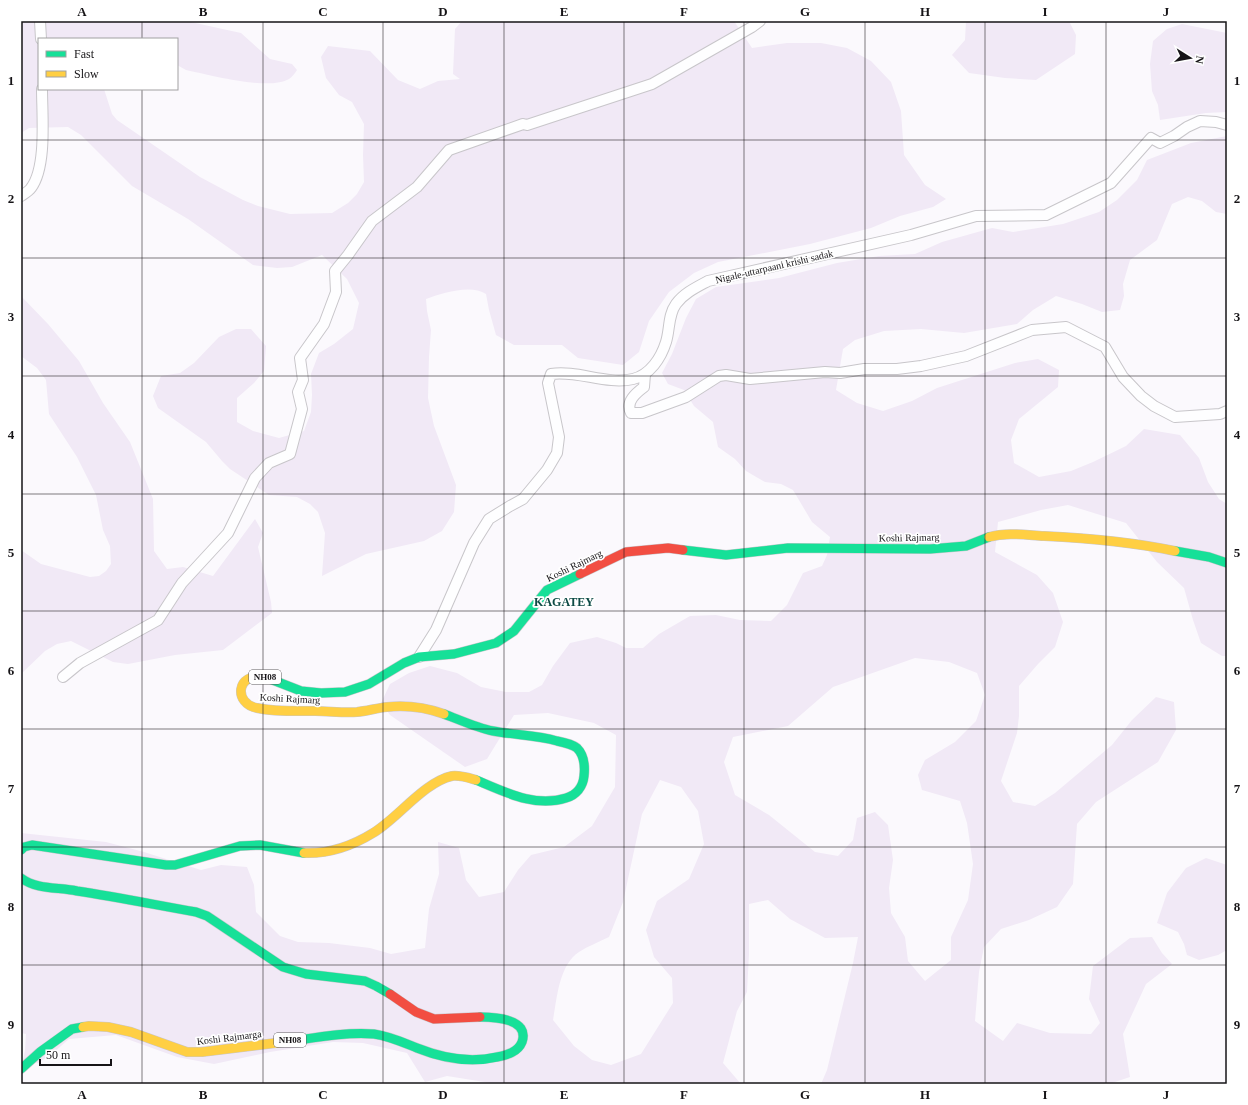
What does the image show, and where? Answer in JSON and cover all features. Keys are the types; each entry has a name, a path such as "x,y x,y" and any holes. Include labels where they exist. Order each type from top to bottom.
{"main road":[{"name":"Koshi Rajmarg","path":"21,850 24,847 32,845 166,865 176,865 240,846 260,845 305,854 333,851 350,845 374,832 423,792 442,780 453,776 467,777 518,796 543,802 560,800 573,796 578,792 584,780 584,762 581,754 576,748 553,739 491,731 438,712 411,707 389,707 357,712 274,710 255,708 246,703 242,696 241,689 244,681 250,677 257,676 264,677 301,691 321,693 345,692 369,684 404,662 419,657 454,654 476,650 496,643 514,631 547,590 626,552 668,548 726,555 788,548 930,549 966,546 990,537 1006,534 1069,537 1157,547 1209,557 1227,563"},
{"name":"Koshi Rajmarga","path":"21,878 25,882 40,886 74,890 196,912 207,916 283,967 294,972 365,981 377,985 426,1017 434,1019 495,1016 514,1021 521,1026 523,1032 522,1042 514,1053 506,1056 486,1059 454,1059 417,1048 388,1036 368,1033 343,1033 202,1052 187,1052 131,1032 108,1027 89,1026 72,1029 21,1068"}],"street":[{"path":"40,21 41,38"},
{"path":"63,677 80,663 158,620 182,583 228,533 255,478 269,463 290,454 302,409 298,392 303,380 300,358 324,324 336,292 335,271 372,222 416,187 449,150 523,124 527,125 652,84 760,21"},
{"path":"21,196 31,188 38,171 42,145 42,90"},
{"name":"Nigale-uttarpaani krishi sadak","path":"419,657 439,623 474,543 489,519 523,499 547,470 557,453 559,438 548,384 551,374 562,373 616,381 634,379 644,374 653,366 660,356 666,341 670,317 676,304 686,293 708,281 911,234 976,216 1046,215 1111,183 1151,138 1160,143 1200,121 1216,122 1227,125"},
{"path":"644,374 644,387 631,399 629,410 631,413 642,413 686,397 719,376 726,375 750,379 825,372 840,373 864,368 897,369 921,366 966,356 1032,330 1066,326 1106,347 1123,377 1141,396 1168,413 1175,416 1183,416 1220,414 1227,411"}],"shaded area":[{"path":"21,21 186,21 241,33 270,59 292,64 297,70 289,79 280,82 254,83 186,70 178,66 178,38 38,38 38,90 104,90 112,114 117,120 200,177 243,200 258,206 290,214 332,213 348,203 357,194 364,182 364,124 352,102 339,95 326,78 321,57 328,46 370,51 398,80 420,89 438,81 460,79 453,74 455,29 462,21 734,21 752,48 787,43 821,43 847,48 871,61 891,82 901,111 904,155 925,185 946,199 933,207 900,216 871,228 810,244 718,262 694,273 669,292 649,321 639,352 623,365 578,358 562,345 514,345 496,335 486,294 480,291 456,290 426,299 431,330 428,398 434,426 456,485 454,512 442,531 424,541 366,554 322,576 325,533 318,512 310,504 297,497 269,495 230,469 206,442 158,408 153,396 161,376 180,373 194,363 219,337 236,329 251,329 266,346 264,371 254,383 237,398 237,422 253,431 279,438 304,431 311,412 311,374 319,353 334,344 353,329 359,303 347,279 322,255 292,267 277,268 253,265 188,219 132,186 81,135 68,127 29,128 21,133"},
{"path":"966,21 1069,21 1076,35 1075,54 1036,80 1005,78 969,73 952,55 965,40"},
{"path":"1182,24 1227,33 1227,112 1206,113 1160,120 1158,105 1152,91 1150,64 1153,41 1167,29"},
{"path":"1227,136 1227,214 1216,212 1202,201 1188,197 1172,204 1157,240 1130,260 1123,284 1124,296 1120,310 1102,312 1056,296 1033,310 1017,324 964,333 921,329 884,331 855,340 843,349 836,390 857,403 883,411 912,401 937,388 1015,363 1038,359 1059,370 1058,387 1019,419 1011,440 1014,463 1039,477 1071,471 1093,462 1126,446 1144,429 1180,435 1199,458 1208,482 1219,499 1227,504 1227,656 1222,656 1201,643 1184,588 1157,562 1126,523 1068,505 1041,510 998,522 995,552 1037,575 1053,593 1063,622 1055,647 1019,686 1019,716 1017,733 1001,781 1013,802 1035,806 1055,793 1112,745 1132,720 1156,697 1174,702 1176,730 1158,762 1096,802 1077,824 1073,884 1057,907 1029,920 1001,929 984,947 979,972 975,1021 1003,1041 1017,1023 1050,1033 1091,1034 1100,1023 1089,999 1093,966 1130,938 1152,937 1162,953 1172,964 1146,984 1123,1034 1130,1077 1109,1084 821,1084 827,1070 858,937 825,938 790,919 768,900 749,904 747,992 737,1011 723,1063 741,1084 497,1084 447,1076 425,1082 407,1053 363,1043 333,1042 270,1052 214,1064 177,1057 116,1035 69,1039 53,1053 38,1063 23,1060 26,1034 21,1033 21,833 106,842 201,870 221,865 247,867 254,885 256,912 280,936 298,942 329,943 370,948 391,954 425,948 429,909 439,874 438,842 459,848 466,880 479,897 504,892 518,870 531,855 564,847 592,826 615,787 616,735 594,723 548,713 514,715 487,759 465,767 390,715 381,703 390,684 409,673 430,666 457,673 481,687 506,692 529,692 542,685 553,666 570,643 597,637 626,648 643,648 659,634 690,616 716,615 740,620 771,621 787,605 803,573 822,566 827,555 830,537 812,522 793,490 781,484 765,482 746,471 735,459 718,447 713,422 694,406 684,390 668,384 662,373 696,299 716,287 779,278 837,263 879,256 915,254 942,242 992,228 1013,232 1063,224 1099,212 1117,200 1137,180 1147,160 1191,143","holes":["915,658 949,662 977,673 985,695 976,721 955,742 925,760 918,775 922,790 960,801 967,823 973,864 968,900 951,937 951,960 925,981 908,961 905,937 891,913 889,888 893,860 888,825 875,812 857,818 853,840 838,856 815,852 769,815 735,795 724,762 733,737 788,726 833,687","660,780 681,787 698,811 704,844 689,879 657,901 646,930 654,957 672,978 673,1003 641,1054 611,1065 592,1060 574,1046 553,1020 556,1002 563,973 572,958 582,950 609,937 623,902 642,814"]},
{"path":"21,296 48,324 79,361 103,403 130,442 153,499 154,551 167,569 183,567 213,576 255,519 263,533 258,547 271,602 272,613 223,650 175,655 128,664 113,662 71,641 57,644 45,651 21,674 21,550 41,564 90,577 99,576 106,571 111,564 110,546 103,530 96,495 77,457 49,414 46,380 37,368 21,356"},
{"path":"1206,858 1227,865 1227,950 1218,955 1199,960 1187,955 1184,944 1178,932 1157,923 1167,893 1186,868"}],"traffic: fast":[{"path":"683,550 726,555 788,548 930,549 966,546 989,537"},
{"path":"1175,551 1209,557 1227,563"},
{"path":"265,677 301,691 321,693 345,692 369,684 404,663 419,657 454,654 496,643 514,631 547,590 580,574"},
{"path":"444,714 487,730 541,737 570,744 577,748 584,761 584,776 582,784 576,793 570,797 554,801 532,800 520,797 476,780"},
{"path":"21,850 24,847 32,845 166,865 175,865 240,846 260,845 304,853"},
{"path":"21,878 34,885 48,888 92,893 196,912 207,916 283,967 306,974 365,981 390,994"},
{"path":"292,1041 343,1034 374,1034 446,1057 477,1060 505,1055 515,1051 518,1048 522,1042 523,1034 521,1028 510,1021 480,1017"},
{"path":"21,1069 40,1052 72,1029 83,1027"}],"traffic: slow":[{"path":"989,537 996,535 1016,534 1077,538 1126,543 1175,551"},
{"path":"265,677 248,679 243,684 241,689 244,701 257,708 279,711 361,712 402,706 431,710 444,714"},
{"path":"304,853 331,851 365,838 392,819 431,785 442,780 452,776 476,780"},
{"path":"83,1027 108,1027 131,1032 187,1052 202,1052 292,1041"}],"traffic: jam":[{"path":"580,574 626,552 668,548 683,550"},
{"path":"390,994 416,1012 434,1019 480,1017"}],"district":[{"name":"KAGATEY","path":"564,602"}]}
